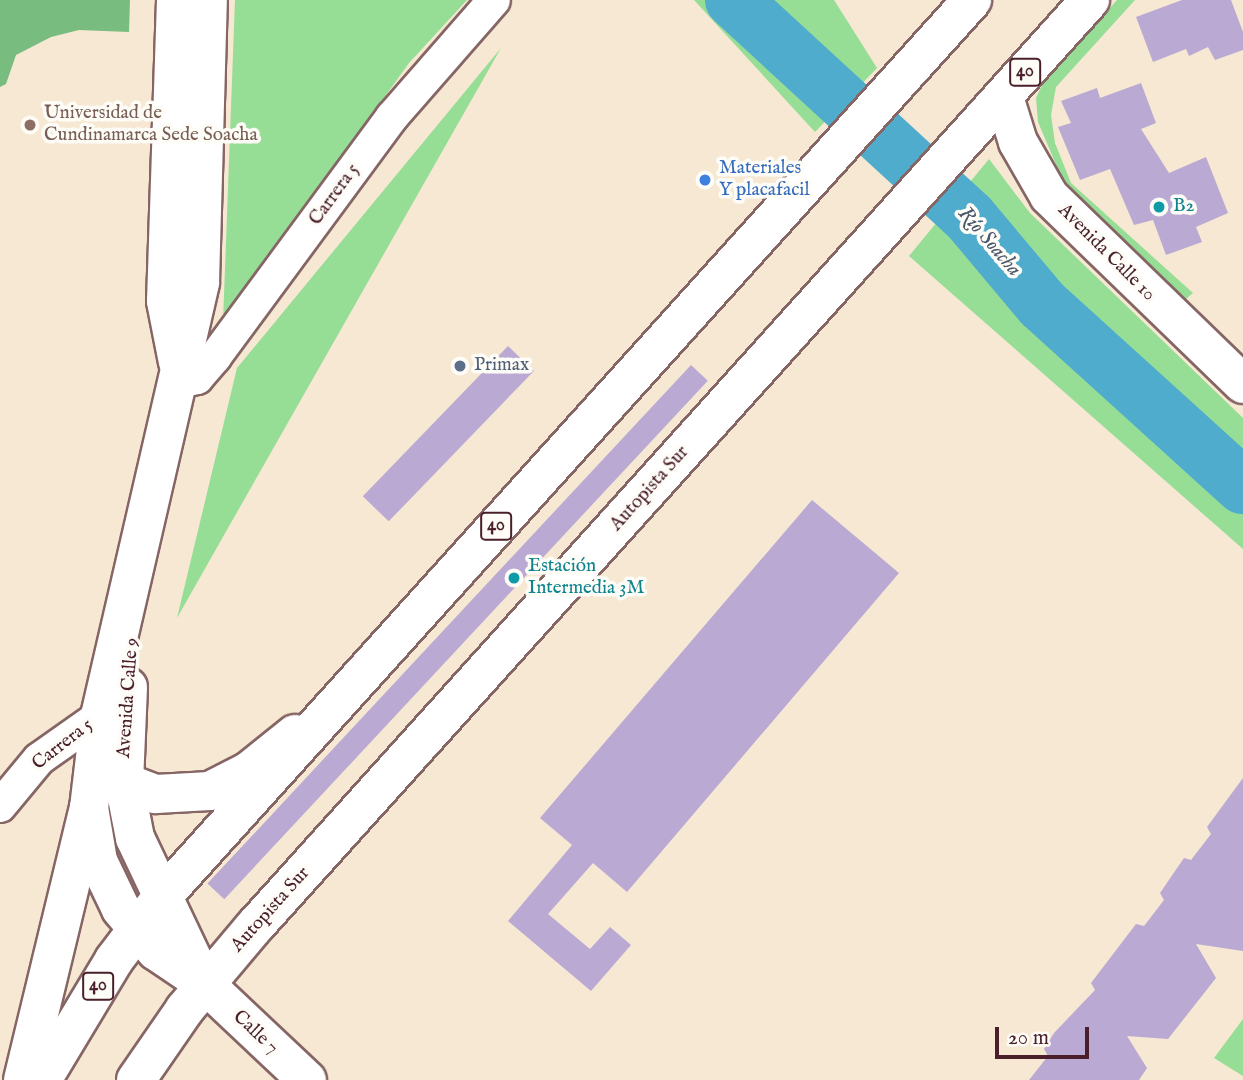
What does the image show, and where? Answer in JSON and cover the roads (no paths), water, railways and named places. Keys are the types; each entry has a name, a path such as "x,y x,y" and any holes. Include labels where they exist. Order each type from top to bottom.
{"main road":[{"name":"Avenida Calle 9","path":"176,372 166,301 177,0"},
{"name":"Avenida Calle 9","path":"89,808 100,716 138,563 176,372 200,282 208,0"},
{"name":"40","path":"42,1080 136,931 161,898 972,0"},
{"name":"Autopista Sur","path":"136,1080 205,984 1090,0"},
{"name":"Avenida Calle 10","path":"1003,97 1018,142 1049,196 1243,384"},
{"name":"Avenida Calle 9","path":"138,563 124,713 124,782 135,838 161,898 205,984"},
{"path":"124,782 156,794 210,791 249,771 342,695"},
{"path":"89,808 103,873 136,931 156,951 205,984"},
{"path":"23,1080 89,808"},
{"name":"Calle 7","path":"205,984 307,1080"}],"street":[{"name":"Carrera 5","path":"176,372 197,378 215,357 392,117 494,0"},
{"name":"Carrera 5","path":"0,806 39,759 100,716"}],"waterway":[{"name":"Río Soacha","path":"733,0 969,217 1042,304 1243,486"}],"place":[{"name":"Universidad de Cundinamarca Sede Soacha","path":"30,125"},
{"name":"Materiales Y placafacil","path":"705,180"},
{"name":"B2","path":"1159,207"},
{"name":"Primax","path":"460,366"},
{"name":"Estación Intermedia 3M","path":"514,578"}]}
